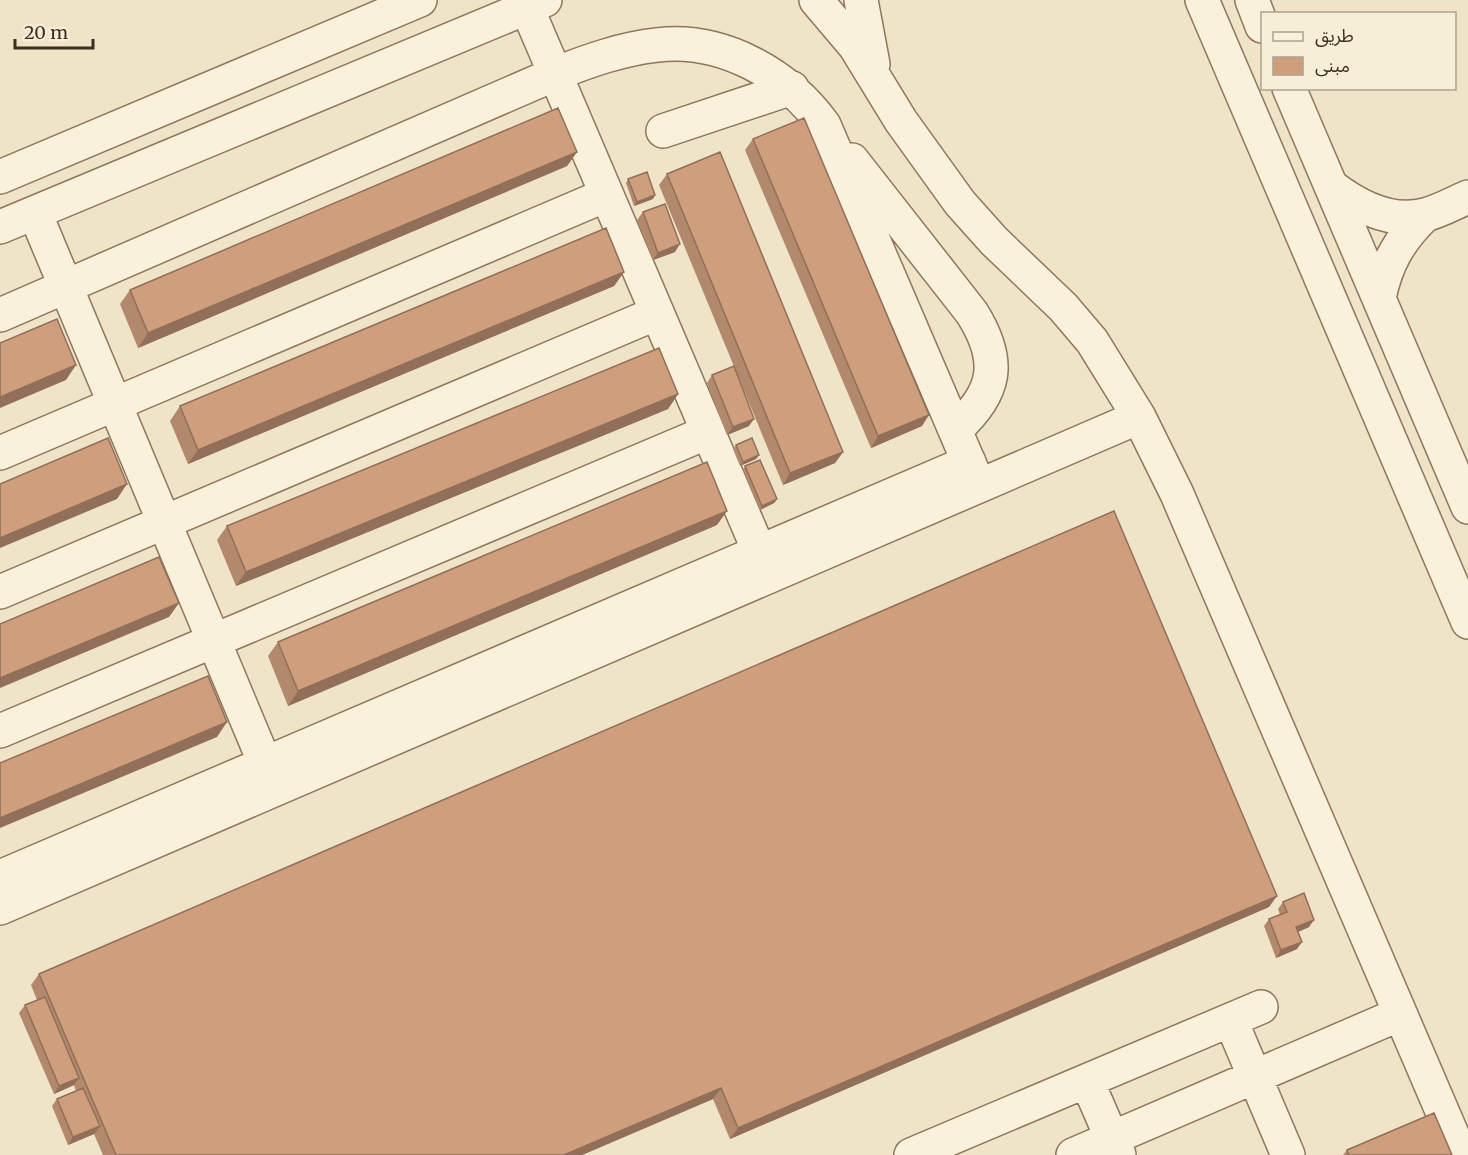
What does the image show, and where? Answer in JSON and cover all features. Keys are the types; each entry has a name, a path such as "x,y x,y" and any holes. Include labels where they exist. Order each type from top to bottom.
{"street":[{"path":"0,177 420,0"},
{"path":"816,0 855,46 901,121 947,188 994,241 1092,341 1139,417 1176,494 1461,1155"},
{"path":"861,0 866,39 876,77"},
{"path":"1202,0 1468,622"},
{"path":"1252,0 1261,21"},
{"path":"0,227 536,4 555,74 764,564"},
{"path":"0,315 555,74 619,51 659,44 699,46 738,57 792,88 824,125 972,313 986,335 992,361 988,387 976,411 955,430"},
{"path":"663,131 792,88"},
{"path":"1290,90 1468,507"},
{"path":"824,125 974,474"},
{"path":"1331,186 1351,202 1374,212 1399,217 1425,215 1468,197"},
{"path":"0,453 606,195"},
{"path":"35,213 270,777"},
{"path":"1379,298 1384,274 1393,252 1407,232 1425,215"},
{"path":"0,592 657,313"},
{"path":"0,908 270,777 764,564 974,474 1139,417"},
{"path":"0,731 708,432"},
{"path":"0,877 270,777"},
{"path":"911,1155 947,1148 1087,1081 1261,1007"},
{"path":"1073,1155 1115,1147 1255,1076 1400,1014"},
{"path":"1231,1021 1288,1155"},
{"path":"1087,1081 1115,1147"}],"building":[{"path":"558,108 577,152 148,333 130,290"},
{"path":"804,118 929,415 878,436 753,139"},
{"path":"720,152 843,452 790,473 667,174"},
{"path":"647,172 655,195 637,202 628,179"},
{"path":"665,204 680,244 658,253 643,212"},
{"path":"606,228 624,272 198,450 180,406"},
{"path":"57,319 76,365 0,397 0,343"},
{"path":"659,348 678,394 246,572 227,526"},
{"path":"734,366 754,419 733,427 712,375"},
{"path":"108,438 127,484 0,538 0,484"},
{"path":"752,438 759,455 743,462 736,445"},
{"path":"760,460 777,499 762,506 745,466"},
{"path":"707,462 727,511 298,691 278,642"},
{"path":"1114,511 1277,896 738,1128 721,1088 564,1155 116,1155 39,974"},
{"path":"159,557 179,603 0,678 0,624"},
{"path":"208,676 227,722 0,818 0,763"},
{"path":"1304,893 1314,920 1296,927 1302,942 1281,950 1269,919 1287,912 1283,902"},
{"path":"45,997 79,1078 59,1086 25,1005"},
{"path":"83,1088 100,1126 73,1137 57,1099"},
{"path":"1434,1113 1452,1155 1349,1155 1347,1150"}]}
